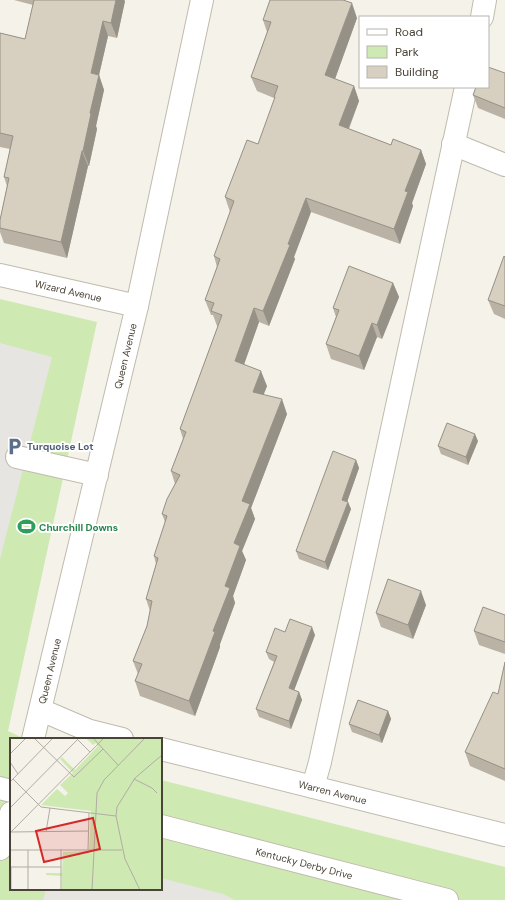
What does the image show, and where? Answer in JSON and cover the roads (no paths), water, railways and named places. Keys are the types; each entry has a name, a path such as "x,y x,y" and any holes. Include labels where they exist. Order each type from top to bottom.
{"street":[{"name":"Queen Avenue","path":"33,738 137,306 202,0"},
{"path":"482,16 485,0"},
{"path":"313,787 324,746 466,88"},
{"path":"453,144 505,165"},
{"name":"Wizard Avenue","path":"0,275 137,306"},
{"path":"18,457 97,475"},
{"path":"41,710 90,731 118,738"},
{"name":"Warren Avenue","path":"162,749 505,836"},
{"path":"0,788 10,791"},
{"path":"0,848 10,816"},
{"name":"Kentucky Derby Drive","path":"162,826 447,900"}],"place":[{"name":"Turquoise Lot","path":"14,446"},
{"name":"Churchill Downs","path":"26,527"}]}
